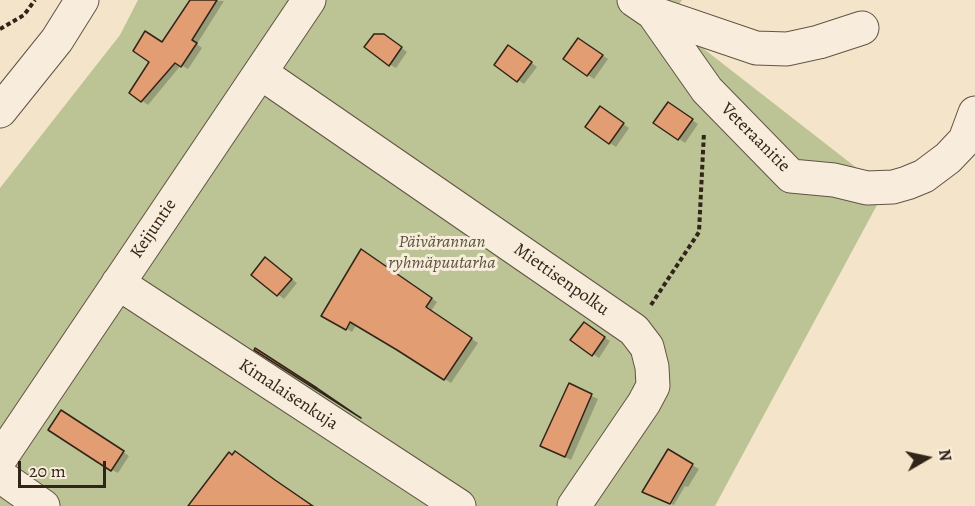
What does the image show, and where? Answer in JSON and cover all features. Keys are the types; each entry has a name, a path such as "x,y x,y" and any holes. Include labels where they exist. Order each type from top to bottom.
{"street":[{"path":"0,111 57,40 82,0"},
{"name":"Keijuntie","path":"0,459 309,0"},
{"name":"Veteraanitie","path":"643,7 756,48 787,49 819,42 862,28"},
{"name":"Veteraanitie","path":"643,7 707,90 791,176 834,180 867,188 893,187 924,177 948,158 965,140 975,113"},
{"name":"Miettisenpolku","path":"261,73 634,330 647,347 652,367 653,386 644,404 574,506"},
{"name":"Kimalaisenkuja","path":"118,283 459,506"},
{"path":"0,476 43,506"}],"path":[{"path":"0,29 24,15 35,0"},
{"path":"634,330 699,232 707,90"}],"green space":[{"name":"Päivärannan ryhmäpuutarha","path":"138,0 682,0 668,21 885,190 715,506 0,506 0,188 120,35"}],"building":[{"path":"190,0 217,0 192,40 197,43 181,67 175,63 141,102 129,93 149,62 133,51 145,31 162,42"},
{"path":"374,34 384,34 402,47 389,66 364,47"},
{"path":"578,38 603,55 587,76 563,59"},
{"path":"508,45 532,62 517,82 494,65"},
{"path":"668,102 693,119 678,140 653,123"},
{"path":"600,106 624,123 609,144 585,127"},
{"path":"361,249 432,298 426,307 472,338 444,380 350,322 346,330 321,316"},
{"path":"265,257 292,279 277,296 251,275"},
{"path":"584,322 605,337 592,356 570,340"},
{"path":"255,348 317,388 361,418 254,350"},
{"path":"569,383 592,394 565,457 540,446"},
{"path":"61,410 124,451 111,471 48,430"},
{"path":"668,449 693,464 670,504 642,492"},
{"path":"235,451 313,506 188,506 229,452 232,455"}]}
